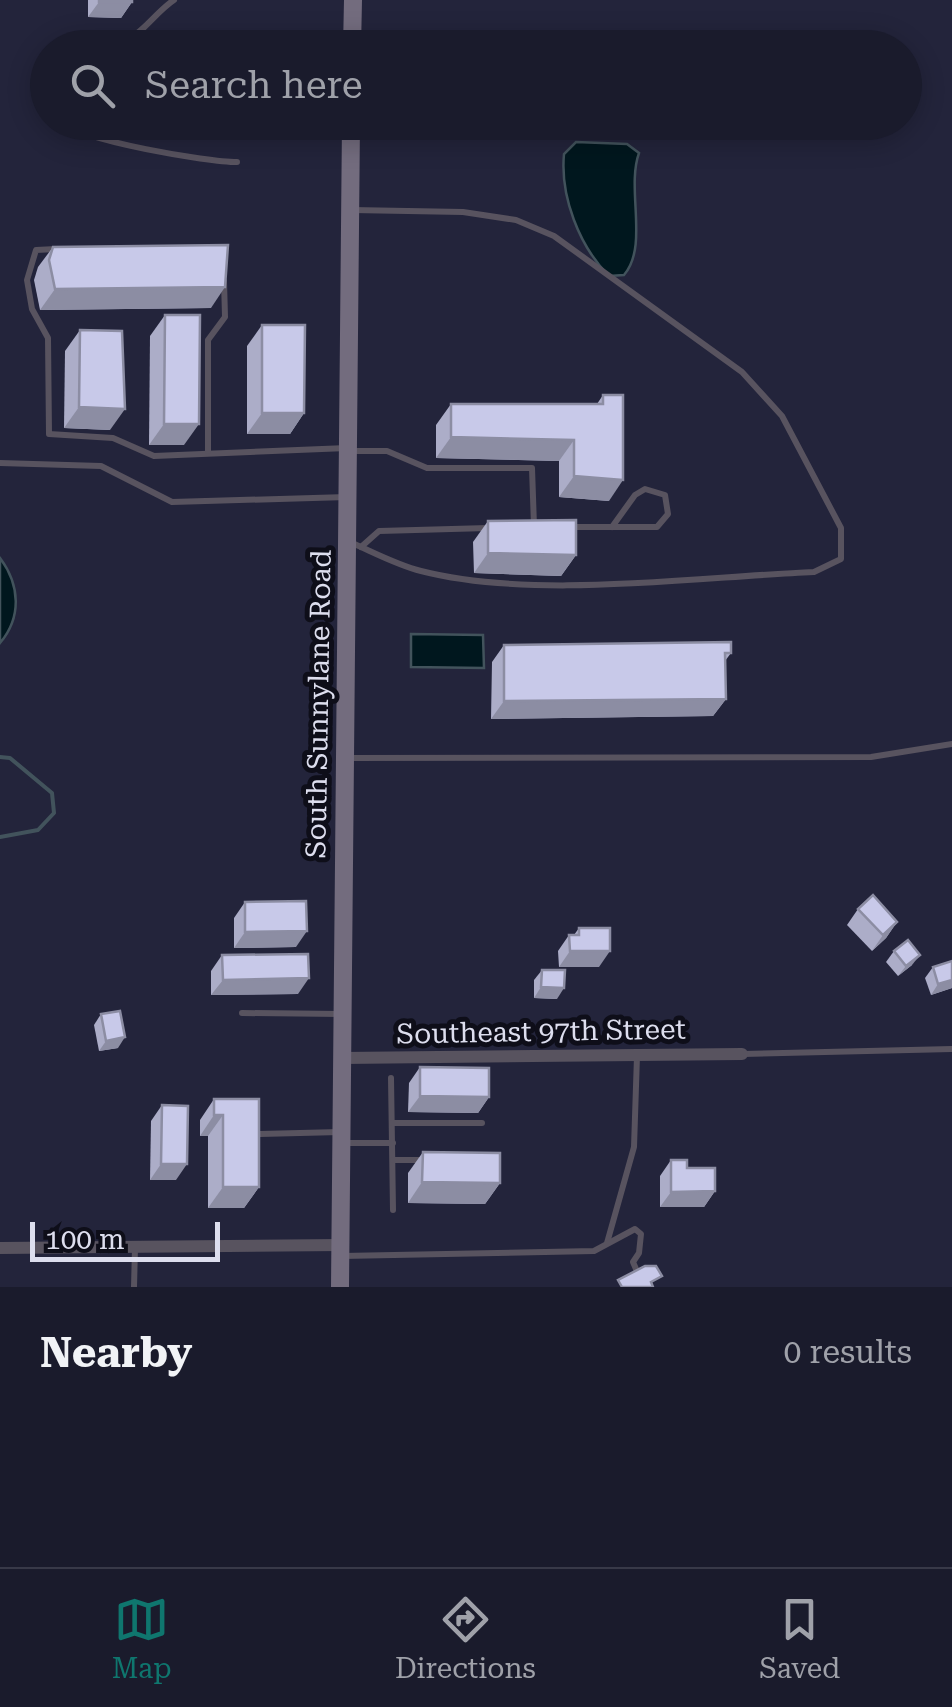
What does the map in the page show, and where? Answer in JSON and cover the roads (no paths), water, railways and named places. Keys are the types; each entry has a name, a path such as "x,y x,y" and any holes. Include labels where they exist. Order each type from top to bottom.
{"street":[{"path":"352,30 353,0"},
{"name":"South Sunnylane Road","path":"340,1287 345,758 354,544 348,497 352,140"},
{"name":"Southeast 97th Street","path":"342,1058 742,1054"},
{"path":"0,1248 341,1251"}],"lane":[{"path":"141,30 152,14 174,0"},
{"path":"100,140 184,153 206,162 237,162"},
{"path":"350,210 463,212 516,220 554,236 742,372 782,416 826,492 841,528 841,559 814,572 554,584 470,582 417,571 354,544"},
{"path":"74,249 36,250 28,280 32,309 48,338 49,434 113,438 154,456 208,451 387,451 427,468 532,468 534,527"},
{"path":"208,451 208,340 225,317 224,264"},
{"path":"0,463 101,466 172,502 348,497"},
{"path":"515,527 612,527 657,527 668,514 665,495 645,489 635,495 612,527"},
{"path":"354,544 379,531 496,528"},
{"path":"345,758 871,757 952,744"},
{"path":"242,1012 342,1014"},
{"path":"742,1054 952,1049"},
{"path":"607,1243 634,1147 637,1054"},
{"path":"392,1078 393,1210"},
{"path":"392,1123 482,1123"},
{"path":"260,1134 393,1143"},
{"path":"393,1160 428,1160"},
{"path":"341,1251 594,1251 627,1230 641,1234 639,1253 632,1262 640,1278"},
{"path":"134,1287 135,1247"}],"water":[{"path":"576,142 627,144 639,153 635,249 624,275 609,276 598,264 574,220 565,187 564,154"},
{"path":"0,558 12,579 16,601 12,623 0,643"},
{"path":"411,634 483,635 484,668 411,667"}],"waterway":[{"path":"0,757 10,758 52,793 54,813 38,830 0,837"}]}
